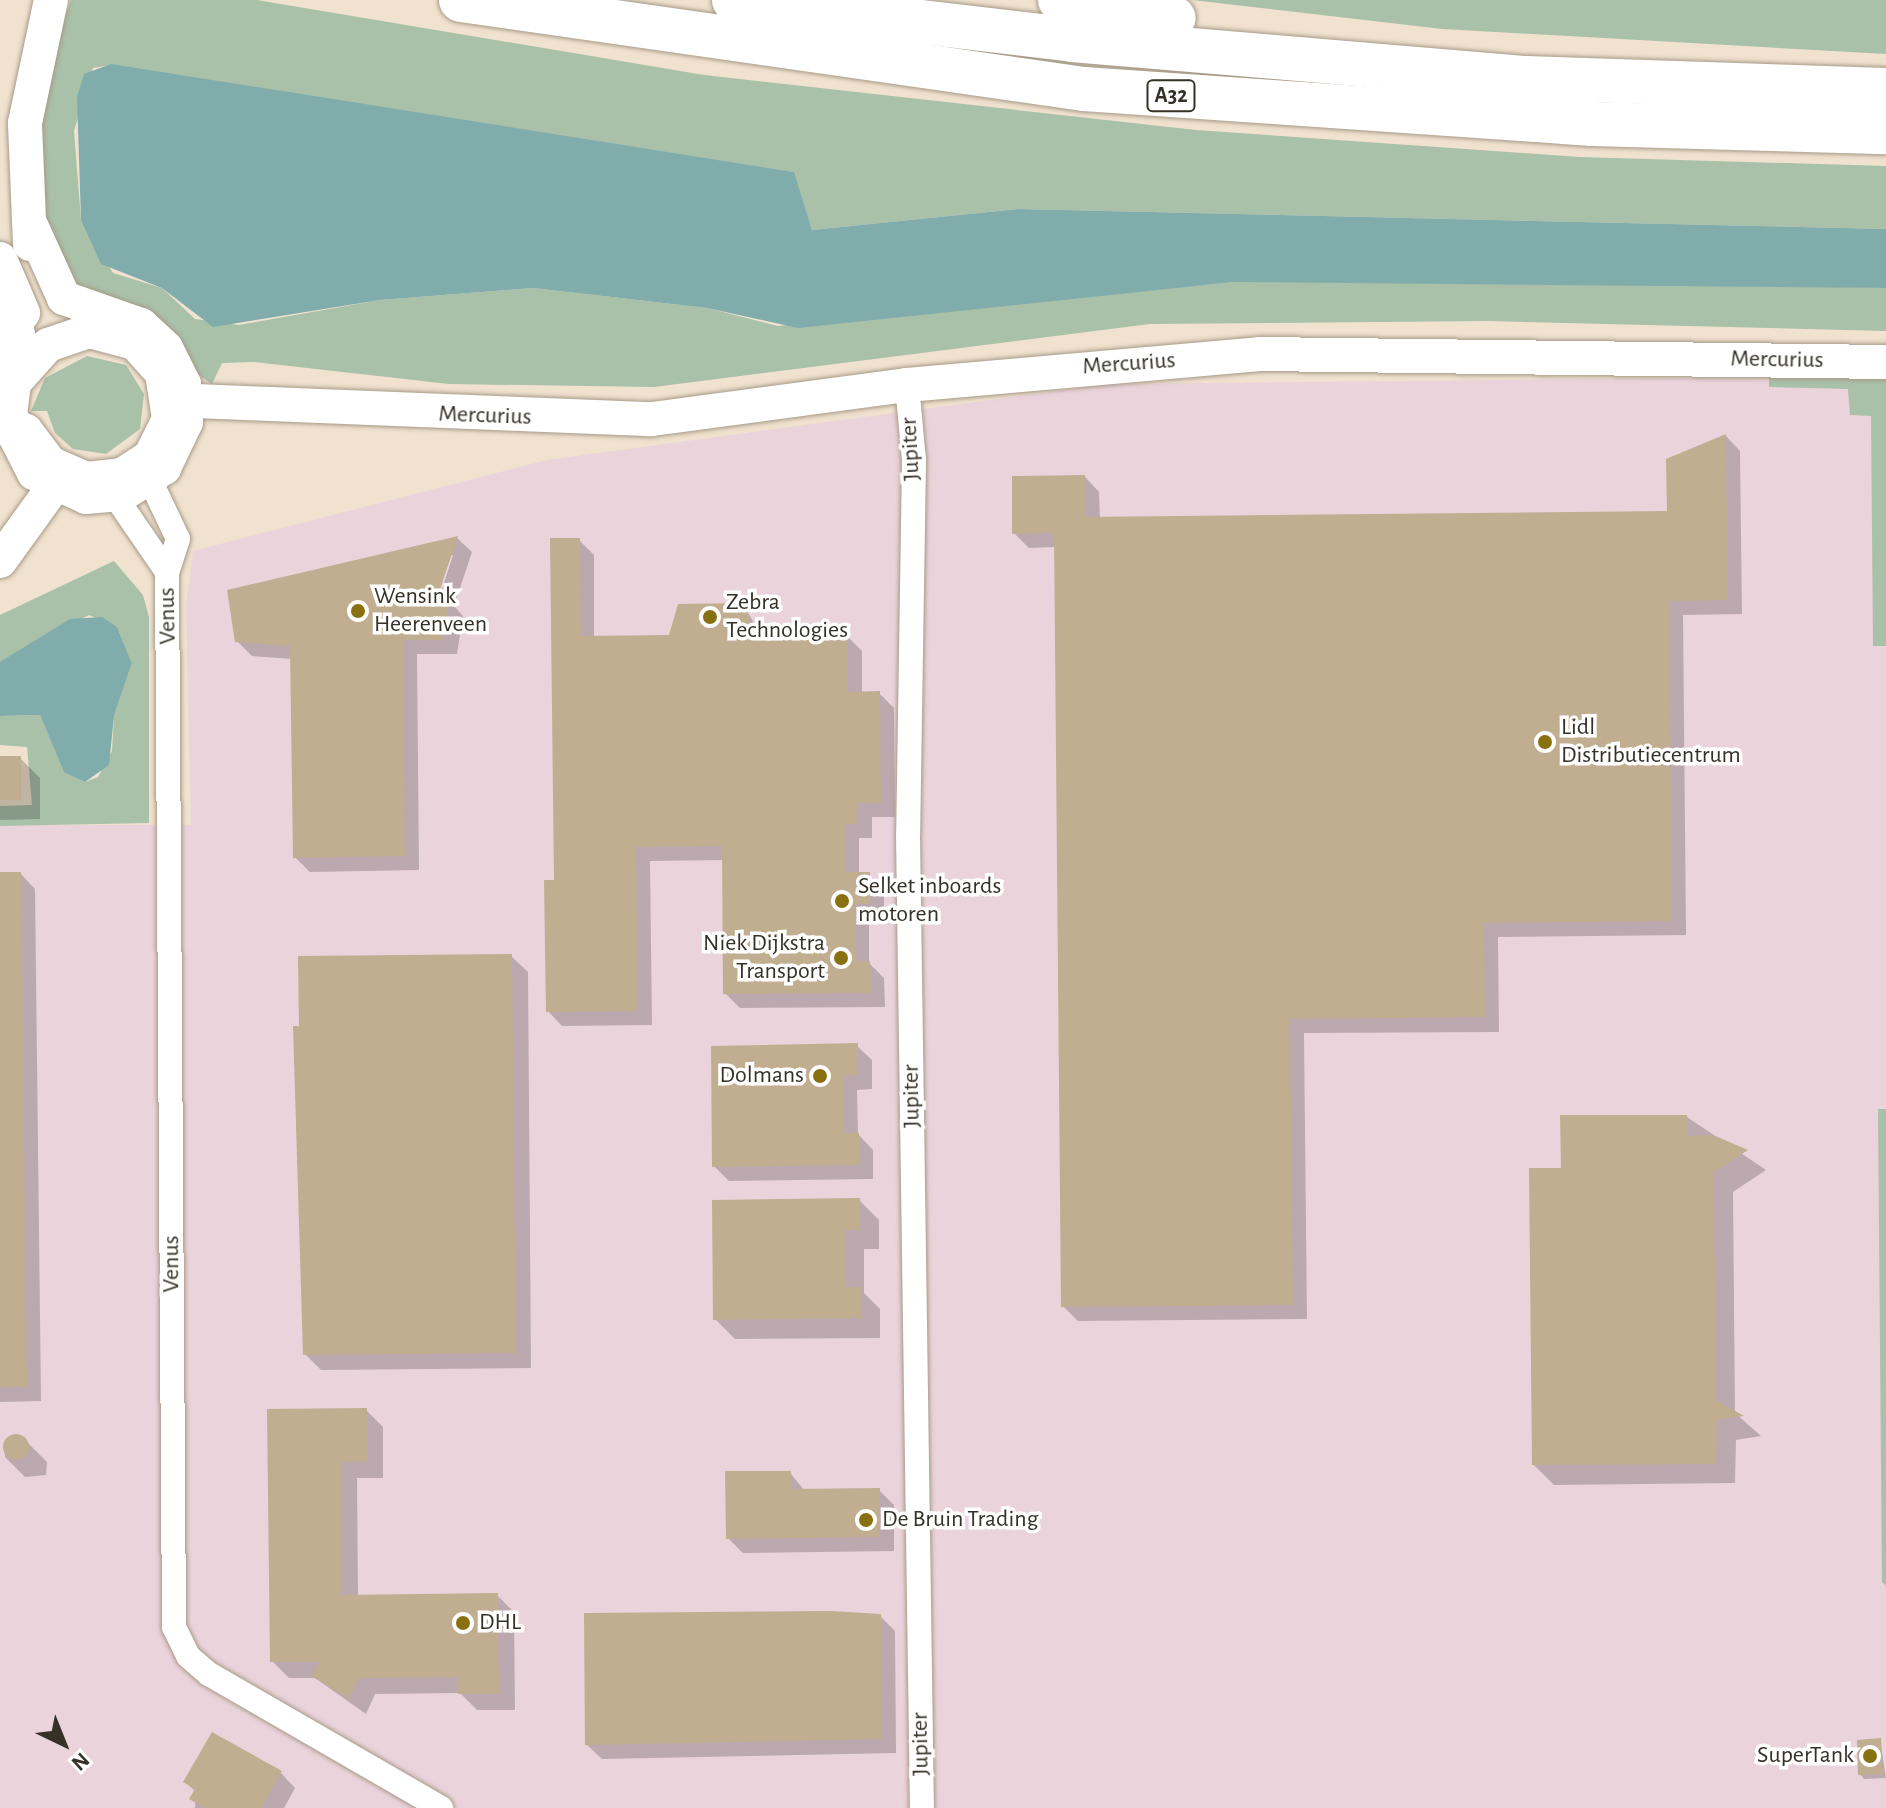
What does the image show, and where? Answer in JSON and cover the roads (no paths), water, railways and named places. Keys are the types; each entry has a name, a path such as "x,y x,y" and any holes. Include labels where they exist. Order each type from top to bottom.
{"highway":[{"name":"A32","path":"461,0 1084,89 1592,124 1886,132"},
{"name":"A32","path":"734,0 1072,40 1526,78 1886,90"},
{"name":"A32","path":"1060,0 1410,50 1526,78"},
{"path":"0,292 13,335 9,390"}],"main road":[{"path":"26,465 64,481 86,497 115,496 147,471 183,434 176,389 135,343 85,323 64,298 29,221 28,85 51,0"},
{"path":"0,259 9,390 26,465 22,499 0,534"},
{"path":"9,390 85,323"},
{"name":"Mercurius","path":"176,389 376,410 652,419 907,385 1260,354 1886,362"},
{"path":"147,471 167,426 176,389"},
{"path":"9,390 64,481"},
{"name":"Mercurius","path":"183,434 376,410"},
{"path":"0,561 64,481 105,480 147,471"}],"street":[{"name":"Jupiter","path":"907,385 914,461 908,835 922,1808"},
{"name":"Venus","path":"147,471 178,539 167,572 174,1627 188,1656 209,1674 441,1808"},
{"name":"Venus","path":"115,496 167,572"}],"water":[{"path":"111,64 794,172 812,230 1018,209 1886,229 1886,288 1233,282 798,328 707,308 533,288 380,300 213,327 162,288 101,264 81,220 77,97 84,74"},
{"path":"102,617 117,627 132,663 114,716 109,765 85,782 64,772 40,715 0,716 0,662 70,619"}],"place":[{"name":"Wensink Heerenveen","path":"358,611"},
{"name":"Zebra Technologies","path":"710,617"},
{"name":"Lidl Distributiecentrum","path":"1545,742"},
{"name":"Selket inboards motoren","path":"842,901"},
{"name":"Niek Dijkstra Transport","path":"841,958"},
{"name":"Dolmans","path":"820,1076"},
{"name":"De Bruin Trading","path":"866,1520"},
{"name":"DHL","path":"463,1623"},
{"name":"SuperTank","path":"1870,1756"}]}
